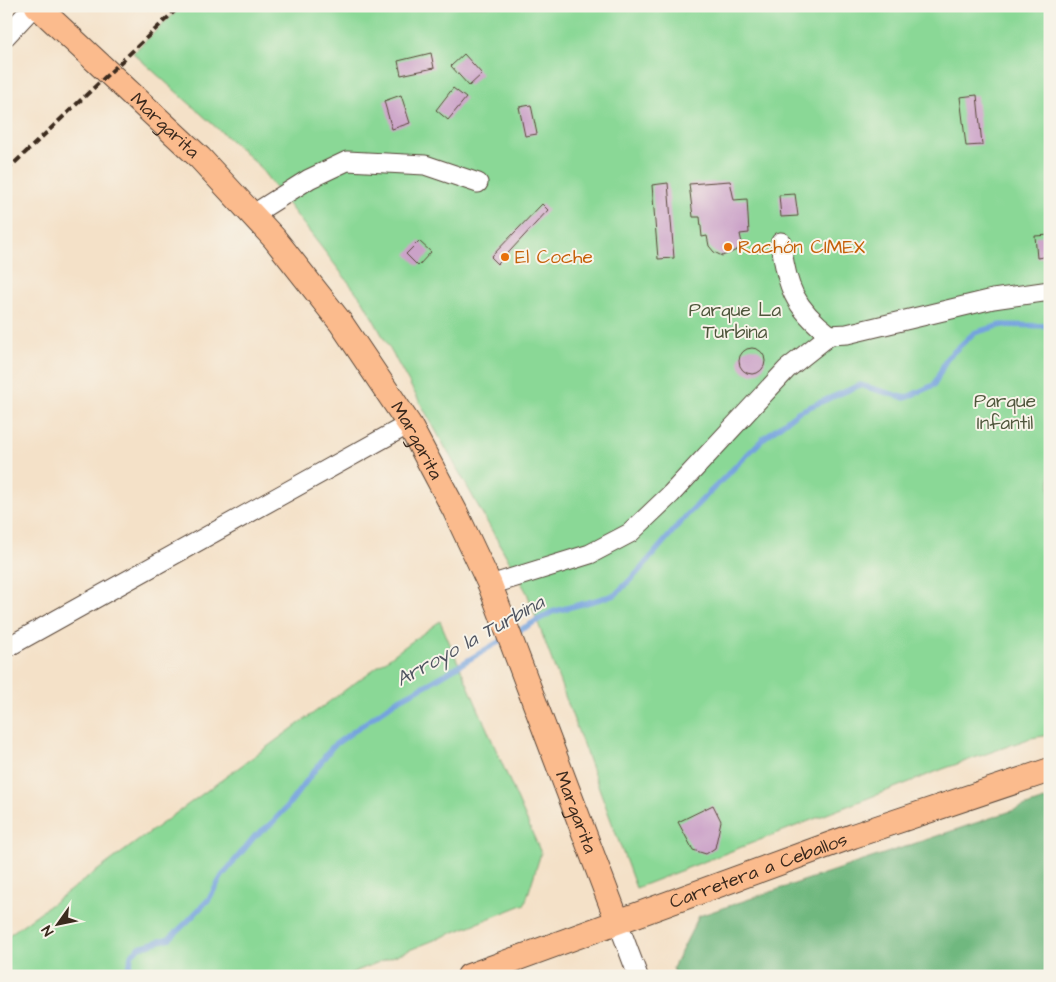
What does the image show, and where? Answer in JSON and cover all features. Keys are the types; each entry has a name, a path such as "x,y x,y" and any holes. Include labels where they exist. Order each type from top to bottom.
{"main road":[{"name":"Margarita","path":"35,6 200,158 274,238 341,323 409,424 455,511 490,585 617,920"},
{"name":"Carretera a Ceballos","path":"468,976 617,920 853,836 1050,770"}],"street":[{"path":"6,36 35,6"},
{"path":"252,215 309,179 347,161 425,165 478,184"},
{"path":"781,242 784,266 789,284 802,310 830,335"},
{"path":"490,585 590,554 630,533 671,494 787,369 830,335 847,334 993,299 1050,291"},
{"path":"6,648 409,424"},
{"name":"Margarita","path":"617,920 638,976"}],"green space":[{"name":"Parque La Turbina","path":"182,6 1050,6 1050,735 1031,738 943,769 636,888 527,593 363,301 257,164 133,53"},
{"path":"440,621 541,853 525,904 344,976 6,976 6,937"},
{"path":"1050,798 1050,976 676,976 673,968 699,916"}],"building":[{"path":"431,53 434,68 401,75 398,61"},
{"path":"464,54 482,74 469,86 451,66"},
{"path":"453,88 466,98 448,120 436,110"},
{"path":"401,95 410,123 392,129 384,101"},
{"path":"977,95 982,145 966,146 960,97"},
{"path":"531,105 537,134 525,136 519,107"},
{"path":"730,181 734,200 747,199 749,233 740,234 742,243 737,250 722,256 714,252 709,246 707,236 702,237 700,217 693,217 689,184"},
{"path":"668,183 674,258 658,259 652,185"},
{"path":"795,194 798,216 781,217 779,195"},
{"path":"542,204 548,210 498,264 491,257"},
{"path":"1050,235 1050,256 1037,258 1035,236"},
{"path":"419,241 431,252 418,266 406,254"},
{"path":"752,348 761,352 765,361 761,370 752,374 743,370 739,361 743,352"},
{"path":"713,805 721,821 715,848 706,854 693,850 678,822"}],"waterway":[{"name":"Arroyo la Turbina","path":"513,634 552,612 615,595 638,572 687,515 764,438 798,412 860,385 905,398 934,385 947,358 974,333 1001,325 1050,326"},
{"name":"Arroyo la Turbina","path":"123,976 130,965 131,955 140,947 170,938 209,899 222,876 255,836 271,824 286,808 333,746 396,701 505,638"}],"railway":[{"path":"6,171 180,6"}],"place":[{"name":"Rachón CIMEX","path":"728,247"},
{"name":"El Coche","path":"505,257"}],"park label":[{"name":"Parque Infantil","path":"1005,412"}]}
